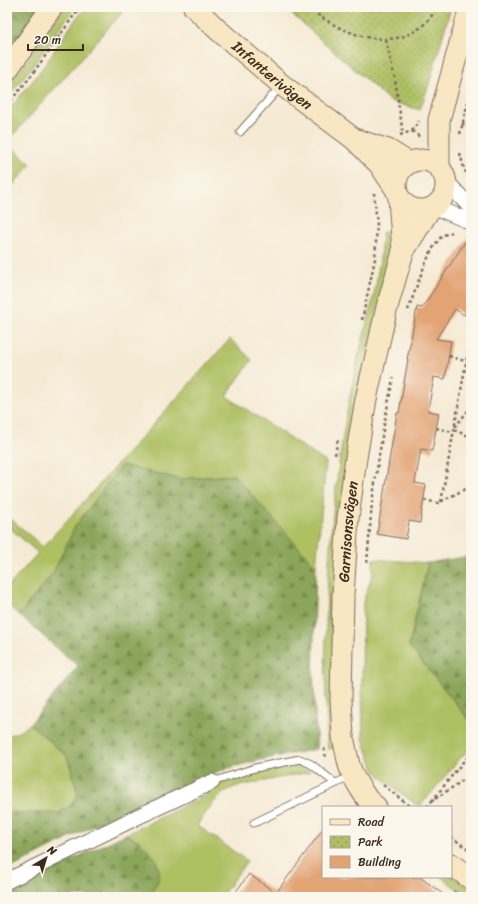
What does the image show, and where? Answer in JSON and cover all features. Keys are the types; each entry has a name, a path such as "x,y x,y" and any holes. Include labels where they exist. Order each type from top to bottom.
{"street":[{"path":"7,70 52,7"},
{"name":"Infanterivägen","path":"194,7 218,30 282,85 354,139 379,164 398,194"},
{"path":"439,120 443,174 447,187 443,198 433,208 424,211 413,210 408,207 398,194 395,184 398,174 411,162 439,120 470,7"},
{"name":"Infanterivägen","path":"354,139 388,150 411,162"},
{"path":"411,162 418,160 430,161 443,174 471,208"},
{"name":"Garnisonsvägen","path":"398,194 403,252"},
{"path":"433,208 471,222"},
{"name":"Garnisonsvägen","path":"375,806 368,800 360,788 344,779 345,751 341,700 342,595 348,518 367,392 380,333 403,252 433,208"},
{"path":"9,880 212,782"},
{"path":"452,866 463,885"}],"lane":[{"path":"240,132 282,85"},
{"path":"212,782 255,768 300,759 344,779"},
{"path":"254,824 344,779"}],"path":[{"path":"7,105 31,76 80,7"},
{"path":"308,7 328,22 348,31 370,39 386,40 400,38 415,31 427,22 437,7"},
{"path":"386,40 395,79 403,134"},
{"path":"460,140 462,124 471,90"},
{"path":"462,124 471,130"},
{"path":"459,147 463,165 471,183"},
{"path":"408,311 426,262 436,244"},
{"path":"441,502 471,335"},
{"path":"449,356 471,363"},
{"path":"366,565 373,495 394,370"},
{"path":"454,430 471,407"},
{"path":"436,428 454,430 471,437"},
{"path":"424,500 438,503 471,486"},
{"path":"428,806 471,754"},
{"path":"432,801 471,775"},
{"path":"378,781 410,806"},
{"path":"452,838 471,851"},
{"path":"451,897 463,885"}],"green space":[{"path":"7,7 39,7 25,31 7,54"},
{"path":"64,7 75,7 32,67 7,98 7,86 22,68"},
{"path":"87,7 127,7 7,142 7,112 39,73 77,17"},
{"path":"284,7 451,7 430,81 420,110 390,101"},
{"path":"7,143 31,164 7,192"},
{"path":"389,232 387,261 382,291 361,377 336,748 328,749 326,718 326,628 334,501 348,407 357,362 376,285 380,262 382,233"},
{"path":"230,339 252,360 226,396 326,462 316,567 234,475 179,479 122,465 76,525 53,573 19,615 7,604 7,588 38,553 10,528 11,519 43,547"},
{"path":"122,465 179,479 234,475 316,567 313,672 317,749 235,766 182,785 131,807 7,870 7,813 58,813 71,806 78,794 67,756 30,724 78,666 19,615 53,573 76,525"},
{"path":"471,556 471,722 409,646 428,563"},
{"path":"373,559 428,563 409,646 471,722 471,749 462,756 421,805 415,804 374,770 363,739 363,602 373,573"},
{"path":"30,724 67,756 78,794 71,806 58,813 7,813 7,736 19,732"},
{"path":"300,767 310,772 234,787 218,798 197,825 247,861 221,897 150,897 159,877 139,841 126,834 205,796 213,787 257,773"},
{"path":"126,834 144,846 154,857 157,863 159,877 150,897 7,897 7,891"},
{"path":"452,876 471,890 471,897 468,897 442,878 452,878"}],"building":[{"path":"471,233 471,304 464,315 455,309 436,339 451,341 445,379 434,377 428,411 439,413 432,451 421,449 415,483 426,485 420,523 409,521 406,539 377,534 397,413 399,413 417,307 422,308"},
{"path":"322,830 322,878 421,878 447,897 232,897 249,874 276,893"}]}
